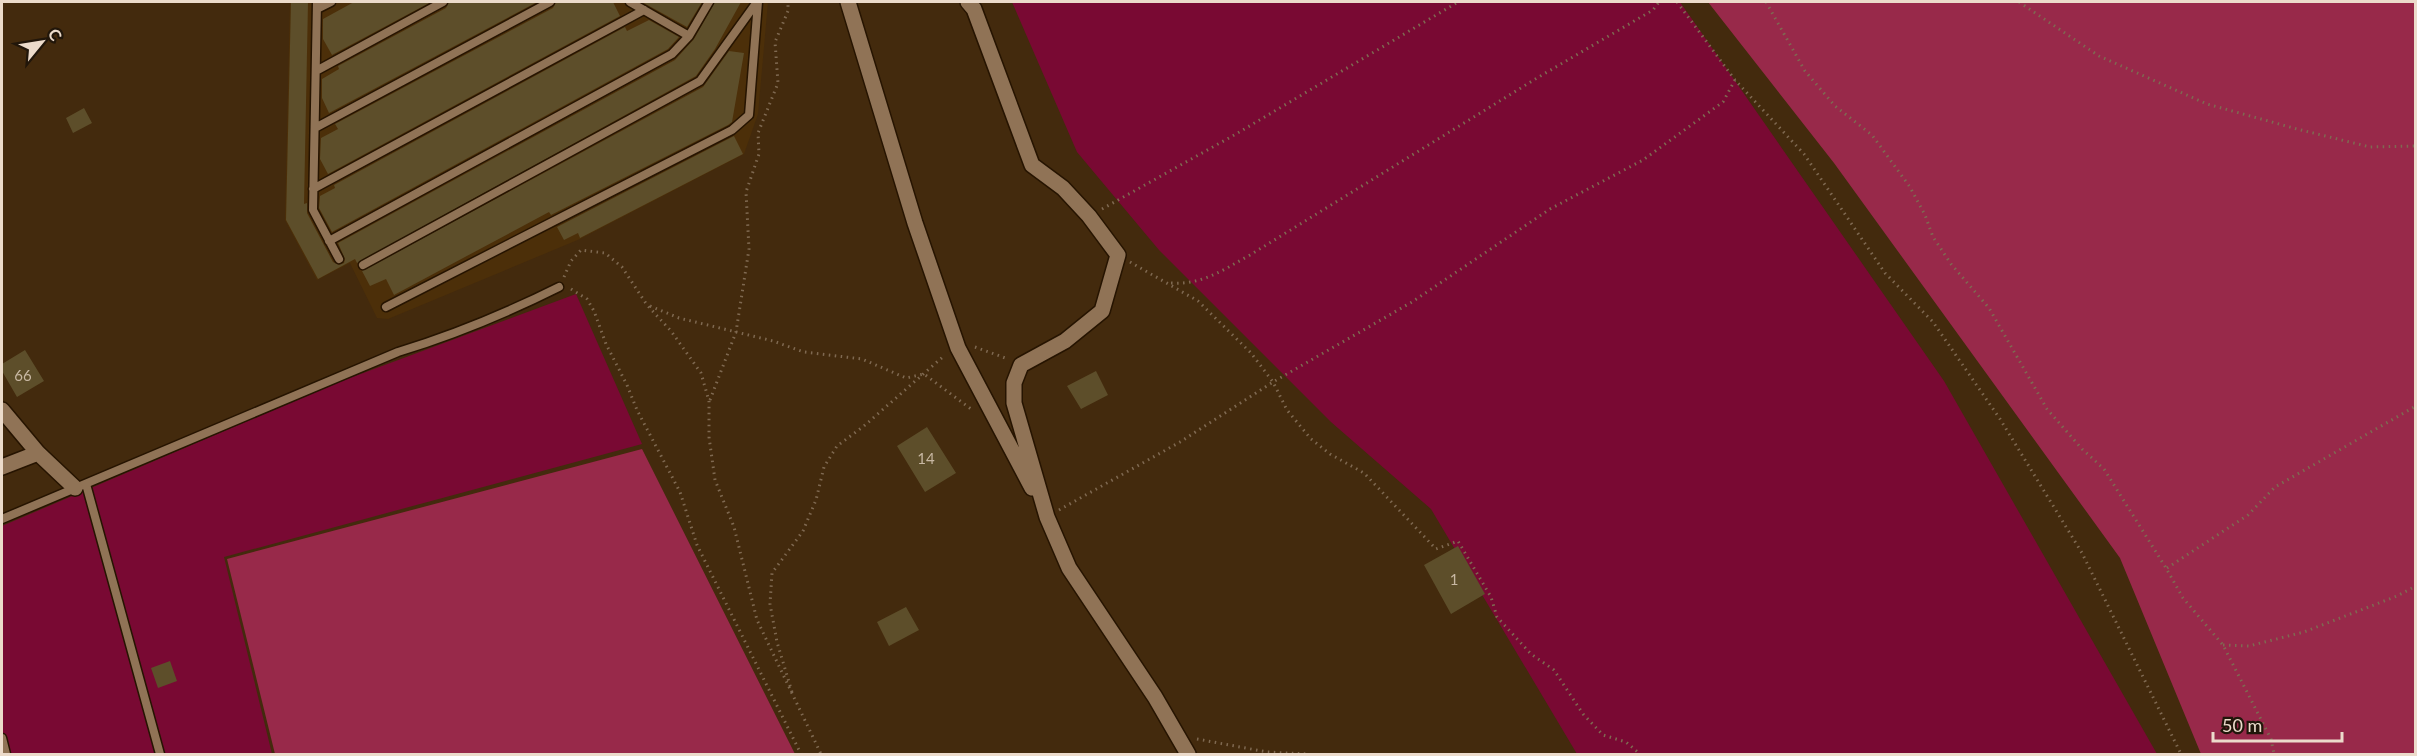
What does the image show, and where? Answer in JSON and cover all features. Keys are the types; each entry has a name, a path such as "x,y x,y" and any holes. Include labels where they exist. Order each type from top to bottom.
{"street":[{"path":"848,2 915,223 958,348 1047,516 1069,568 1155,697 1188,754"},
{"path":"968,2 974,9 1032,165 1063,188 1089,216 1118,255 1102,311 1065,341 1021,365 1014,383 1014,403 1047,516"},
{"path":"2,410 38,453 81,486"},
{"path":"2,467 38,453"}],"lane":[{"path":"331,2 317,5 313,210 339,259"},
{"path":"316,71 443,2"},
{"path":"315,128 550,2"},
{"path":"630,2 689,36"},
{"path":"329,241 672,54 689,36 709,2"},
{"path":"363,265 700,81 758,2"},
{"path":"386,307 732,130 749,114 758,2"},
{"path":"313,189 644,10"},
{"path":"2,519 398,352 475,325 559,287"},
{"path":"81,486 160,754"},
{"path":"2,738 6,754"}],"path":[{"path":"710,401 736,332 749,249 746,192 759,154 758,133 778,83 775,42 788,11 788,2"},
{"path":"1089,216 1236,134 1458,2"},
{"path":"1169,283 1188,284 1204,279 1250,255 1498,102 1653,10 1659,2"},
{"path":"1677,2 1735,80 1804,154 1885,273 1933,322 2000,419 2082,553 2181,754"},
{"path":"1766,2 1805,71 1834,106 1872,135 1910,187 1925,215 1933,237 1951,264 1989,308 2047,409 2104,469 2166,568 2182,598 2223,645 2271,739 2274,754"},
{"path":"2019,2 2099,56 2207,104 2370,147 2415,146"},
{"path":"1047,516 1180,442 1273,382 1412,302 1550,209 1643,160 1723,102 1735,80"},
{"path":"801,754 697,545 680,492 637,410 606,344 594,311 587,299 573,289 559,287 571,261 581,250 605,253 621,267 701,373 710,401 710,438 715,480 734,526 758,620 821,754"},
{"path":"1118,255 1198,301 1251,354 1273,382 1287,410 1311,439 1330,454 1364,473 1436,549 1458,542 1491,597 1497,617 1531,654 1554,670 1583,714 1603,735 1626,742 1640,754"},
{"path":"647,304 680,318 773,341 804,352 862,359 906,378 924,374 988,421 998,421"},
{"path":"795,702 777,642 770,604 772,573 803,531 816,500 824,467 837,446 948,352 966,344 993,352 1021,365"},
{"path":"2166,568 2248,515 2275,486 2415,406"},
{"path":"2223,645 2249,646 2304,632 2397,596 2415,586"},
{"path":"1178,736 1268,752 1308,754"}],"shaded area":[{"path":"290,2 768,2 758,114 744,154 580,239 388,319 377,318 350,263 317,280 285,220"},
{"path":"1012,2 1680,2 1944,381 2157,754 1577,754 1431,509 1331,422 1159,250 1077,152"},
{"path":"1708,2 2415,2 2415,754 2201,754 2120,558 1834,163"},
{"path":"576,294 642,444 224,557 272,754 2,754 2,526 339,382"},
{"path":"642,449 795,754 275,754 227,559"}],"building":[{"path":"291,2 308,2 304,204 307,203 307,213 333,262 339,265 344,263 345,259 338,243 675,60 694,39 715,2 741,2 715,49 696,76 357,263 355,259 318,279 286,220"},
{"path":"354,2 431,2 332,55 323,39 323,19"},
{"path":"449,2 537,2 329,113 322,98 322,79 339,69 338,66 446,8"},
{"path":"556,2 613,2 620,16 328,174 320,159 321,138 338,129 335,124 553,8"},
{"path":"642,2 702,2 687,27"},
{"path":"649,20 679,37 668,49 332,232 319,208 320,196 335,188 334,185 625,27 627,31"},
{"path":"729,51 744,53 732,122 728,125 551,215 549,212 394,295 386,279 370,286 362,271 703,87"},
{"path":"84,108 92,123 73,133 66,118"},
{"path":"734,136 743,154 580,238 578,233 564,240 557,227"},
{"path":"25,350 44,381 17,397 2,371 2,364"},
{"path":"1096,371 1108,395 1081,409 1067,386"},
{"path":"927,427 956,473 925,492 897,446"},
{"path":"1458,546 1485,594 1451,614 1424,565"},
{"path":"906,607 919,630 889,646 877,622"},
{"path":"170,661 177,681 158,688 151,668"}]}
